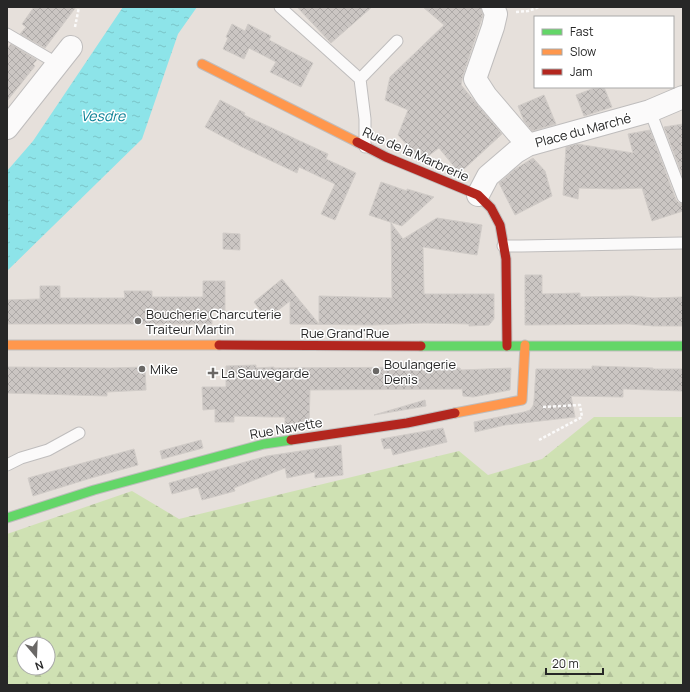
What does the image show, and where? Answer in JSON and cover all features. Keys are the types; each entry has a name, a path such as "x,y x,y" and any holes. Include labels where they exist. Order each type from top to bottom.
{"street":[{"path":"494,11 493,27 475,79 486,96 528,144"},
{"path":"7,128 64,56"},
{"name":"Rue de la Marbrerie","path":"202,64 386,158 478,195 491,208 500,225 506,259 507,346"},
{"name":"Place du Marché","path":"478,195 488,176 516,152 528,144 650,111 683,97"},
{"name":"Rue Grand'Rue","path":"7,345 683,346"},
{"path":"522,400 525,345"},
{"name":"Rue Navette","path":"7,518 94,490 264,444 407,423 522,400"}],"lane":[{"path":"280,7 360,79 365,119 365,146"},
{"path":"7,34 64,56"},
{"path":"360,79 397,41"},
{"path":"650,111 683,197"},
{"path":"504,246 683,243"},
{"path":"7,464 48,450 79,433"}],"path":[{"path":"494,11 528,11 539,7"},
{"path":"522,400 526,408 580,406 582,417 539,440"}],"green space":[{"path":"594,417 683,417 683,685 7,685 7,534 132,491 179,519 459,451 488,475 542,459"}],"water":[{"name":"Vesdre","path":"123,7 197,7 178,34 142,139 7,271 7,171 33,141"}],"building":[{"path":"34,7 76,7 45,48 20,34 26,27 22,24"},
{"path":"297,7 372,7 331,43"},
{"path":"423,7 481,7 483,15 461,85 502,134 463,170 457,170 439,148 424,159 418,157 398,135 408,110 385,100 390,77 444,25"},
{"path":"232,24 245,31 248,24 271,36 269,40 313,63 301,87 270,72 276,62 249,48 244,59 223,49 228,38 226,37"},
{"path":"11,44 37,60 33,64 35,66 7,101 7,49"},
{"path":"594,88 604,88 612,107 584,116 576,95"},
{"path":"544,95 556,124 532,131 524,121 518,106"},
{"path":"220,100 245,113 244,115 328,154 326,159 356,173 335,220 321,214 335,184 299,167 297,173 242,147 205,127"},
{"path":"683,124 683,177 664,127"},
{"path":"650,130 676,200 683,204 683,211 652,221 642,188 579,188 578,199 563,195 566,147 577,144 633,153 628,134"},
{"path":"533,158 545,171 552,196 515,215 499,183 514,170"},
{"path":"381,182 407,191 407,189 434,197 402,226 369,215"},
{"path":"437,218 482,225 477,255 423,247 424,294 494,294 494,319 489,325 469,326 469,324 424,323 373,325 290,324 290,301 267,319 254,302 282,279 319,324 319,296 392,298 391,223 403,239"},
{"path":"223,233 240,234 240,250 223,249"},
{"path":"525,275 542,275 542,294 580,293 580,297 683,297 683,326 629,324 525,325"},
{"path":"203,281 225,281 225,311 212,311 212,324 7,324 7,300 40,299 40,286 60,286 60,298 125,298 124,291 152,291 152,297 203,297"},
{"path":"256,365 256,368 443,367 460,368 461,370 511,368 510,390 473,397 463,396 462,389 310,390 309,425 285,428 285,417 234,416 234,422 215,422 215,409 203,410 202,387 226,387 226,366"},
{"path":"592,366 683,369 683,391 623,389 623,397 571,396 575,417 505,425 475,432 474,422 530,410 534,401 536,369 592,369"},
{"path":"7,367 145,367 146,390 107,392 107,396 7,393"},
{"path":"425,400 426,406 374,415"},
{"path":"443,428 447,442 393,455 391,448 384,449 381,439"},
{"path":"201,440 203,448 162,459 160,451"},
{"path":"341,445 343,475 315,478 315,472 287,478 285,468 234,488 235,491 202,500 198,487 172,494 169,483 267,456"},
{"path":"134,449 138,465 33,496 28,478"}],"traffic: fast":[{"path":"421,346 683,346"},
{"path":"7,518 94,490 264,444 291,440"}],"traffic: slow":[{"path":"202,64 357,142"},
{"path":"7,345 219,345"},
{"path":"455,413 522,400 525,345"}],"traffic: jam":[{"path":"357,142 386,157 478,195 491,208 500,225 506,259 507,346"},
{"path":"219,345 421,346"},
{"path":"291,440 407,423 455,413"}],"place":[{"name":"Boucherie Charcuterie Traiteur Martin","path":"138,321"},
{"name":"Mike","path":"142,369"},
{"name":"Boulangerie Denis","path":"376,371"},
{"name":"La Sauvegarde","path":"213,373"}]}
